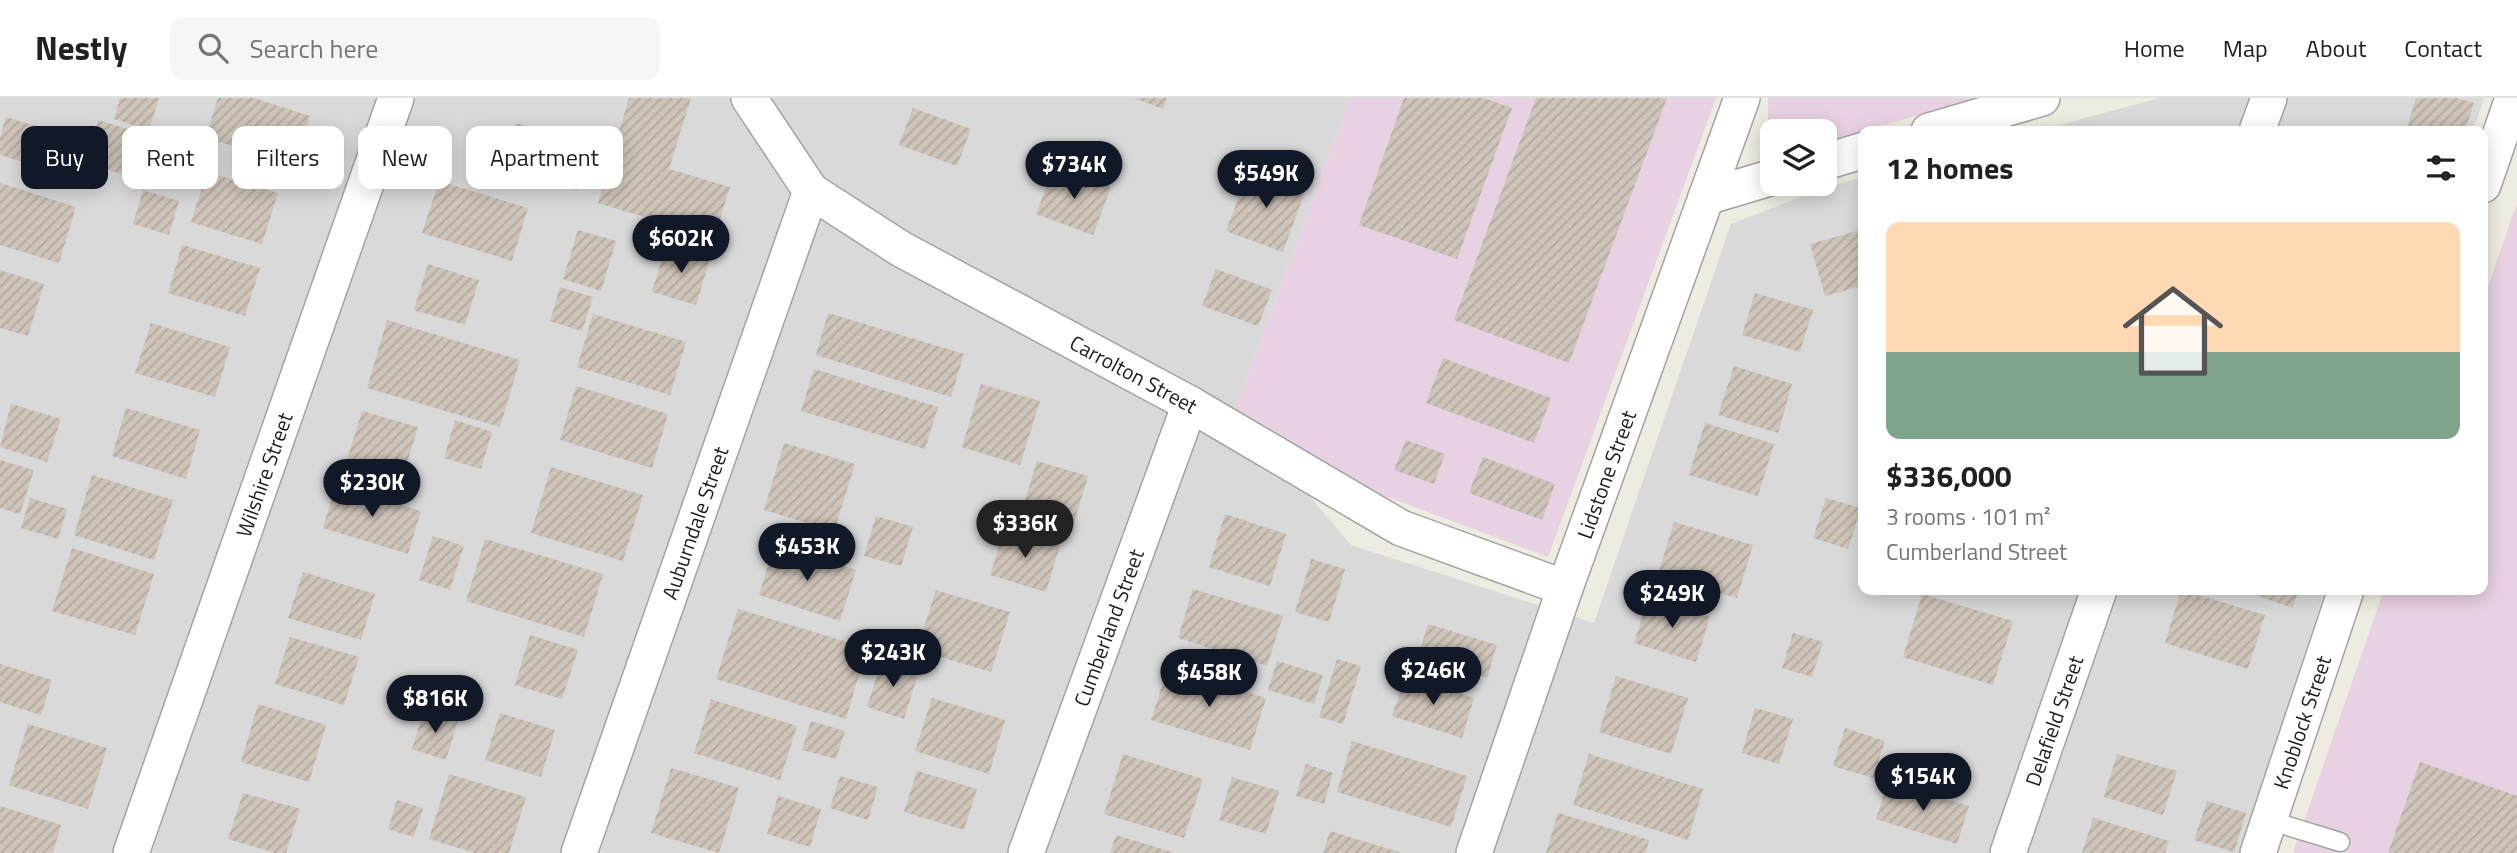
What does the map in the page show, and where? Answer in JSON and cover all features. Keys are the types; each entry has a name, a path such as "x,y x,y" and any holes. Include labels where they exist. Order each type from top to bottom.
{"street":[{"name":"Wilshire Street","path":"131,853 396,98"},
{"name":"Carrolton Street","path":"749,98 811,191 901,249 1190,404 1401,528 1565,588"},
{"name":"Lidstone Street","path":"1474,853 1565,588 1742,98"},
{"path":"1946,126 2042,98"},
{"path":"2259,126 2269,98"},
{"path":"2488,170 2512,98"},
{"path":"1837,158 1858,152"},
{"path":"1706,197 1760,181"},
{"name":"Auburndale Street","path":"579,853 811,191"},
{"name":"Cumberland Street","path":"1026,853 1190,404"},
{"name":"Delafield Street","path":"2008,853 2097,595"},
{"name":"Knoblock Street","path":"2258,853 2344,595"}],"lane":[{"path":"2268,820 2340,842"}],"shaded area":[{"path":"0,98 1350,98 1235,409 1351,545 1594,623 1731,224 1804,196 1837,196 1837,184 1858,179 1858,595 2323,595 2240,853 0,853"},
{"path":"1350,98 1716,98 1548,557 1377,493 1235,409"},
{"path":"1768,98 1981,98 1879,126 1858,126 1858,132 1837,138 1837,119 1768,119"},
{"path":"2160,98 2484,98 2475,126 2055,126"},
{"path":"2517,203 2517,853 2293,853 2382,595 2488,595 2488,287"}],"building":[{"path":"120,98 159,98 150,126 136,126 114,119"},
{"path":"218,98 253,98 310,116 307,126 232,126 232,146 218,142 218,126 210,126"},
{"path":"629,98 691,98 669,169 730,187 714,238 598,203 602,189 623,189 623,126 621,126"},
{"path":"1134,98 1167,98 1163,109"},
{"path":"1404,98 1484,98 1512,108 1457,259 1359,225"},
{"path":"1536,98 1667,98 1569,363 1454,320"},
{"path":"2416,98 2456,98 2474,103 2467,126 2408,126"},
{"path":"913,108 971,129 957,166 899,145"},
{"path":"6,117 36,126 21,126 21,161 0,155 0,137"},
{"path":"98,120 122,127 122,174 108,170 108,126 96,126"},
{"path":"1054,167 1111,187 1093,235 1036,214"},
{"path":"1250,168 1306,189 1283,252 1226,231"},
{"path":"218,175 232,179 232,189 264,189 278,193 262,244 191,222 202,189 218,189"},
{"path":"0,183 76,207 59,263 0,245"},
{"path":"452,185 528,208 512,261 422,233 436,189 452,189"},
{"path":"143,190 179,201 169,235 133,224"},
{"path":"578,230 616,241 601,291 563,279"},
{"path":"1858,231 1858,287 1825,296 1810,244"},
{"path":"182,245 260,268 245,316 168,293"},
{"path":"666,245 710,259 696,305 652,292"},
{"path":"428,264 479,280 465,325 414,310"},
{"path":"1216,269 1272,290 1258,326 1202,306"},
{"path":"0,270 44,284 28,336 0,328"},
{"path":"560,287 593,297 582,331 550,321"},
{"path":"1755,293 1813,310 1800,352 1742,335"},
{"path":"828,313 964,354 951,397 816,355"},
{"path":"593,314 686,342 670,395 577,367"},
{"path":"387,320 520,360 500,427 367,388"},
{"path":"151,323 230,347 215,397 135,373"},
{"path":"1443,358 1551,398 1534,443 1426,403"},
{"path":"1734,366 1792,384 1778,433 1718,415"},
{"path":"814,369 938,407 925,449 801,411"},
{"path":"981,384 1040,401 1020,465 962,447"},
{"path":"576,386 668,414 652,468 560,440"},
{"path":"11,404 61,419 47,462 0,447"},
{"path":"126,408 200,430 186,479 112,456"},
{"path":"362,411 418,427 402,480 346,463"},
{"path":"455,420 492,432 481,469 444,458"},
{"path":"1705,423 1774,444 1758,496 1689,475"},
{"path":"1406,440 1445,454 1434,484 1394,470"},
{"path":"784,443 855,464 834,531 764,510"},
{"path":"1483,457 1555,484 1542,520 1469,493"},
{"path":"0,460 34,470 20,514 0,508"},
{"path":"1037,461 1088,476 1073,526 1022,510"},
{"path":"551,467 643,495 623,561 531,533"},
{"path":"92,475 173,500 154,560 74,535"},
{"path":"336,485 421,511 408,554 323,528"},
{"path":"30,498 67,509 58,539 21,528"},
{"path":"1826,498 1858,507 1858,517 1848,549 1813,538"},
{"path":"1225,514 1286,534 1270,586 1209,567"},
{"path":"876,516 913,527 901,566 864,556"},
{"path":"1674,522 1753,545 1737,598 1658,574"},
{"path":"1005,528 1060,545 1046,592 990,575"},
{"path":"433,536 464,546 450,590 419,580"},
{"path":"485,539 603,574 584,637 466,601"},
{"path":"774,545 856,570 840,621 759,595"},
{"path":"72,548 154,574 135,635 52,611"},
{"path":"1311,559 1345,569 1329,622 1295,612"},
{"path":"303,572 375,594 361,640 288,618"},
{"path":"1193,589 1283,616 1267,666 1178,638"},
{"path":"936,590 1010,612 991,672 917,650"},
{"path":"1922,595 2013,621 1993,685 1903,657"},
{"path":"2179,595 2198,595 2265,615 2248,669 2165,643"},
{"path":"2255,595 2297,595 2293,608"},
{"path":"1648,599 1710,617 1696,662 1634,643"},
{"path":"738,609 867,648 846,719 716,679"},
{"path":"1428,624 1497,645 1487,678 1418,657"},
{"path":"1793,633 1823,642 1812,677 1782,668"},
{"path":"530,635 578,650 562,699 515,685"},
{"path":"290,637 359,657 344,705 275,684"},
{"path":"1337,659 1361,666 1343,724 1319,717"},
{"path":"882,660 919,671 904,719 867,707"},
{"path":"1277,661 1323,675 1314,704 1268,690"},
{"path":"0,664 52,680 41,715 0,702"},
{"path":"1168,667 1266,698 1250,750 1151,720"},
{"path":"1616,676 1688,698 1671,754 1599,732"},
{"path":"1405,677 1474,698 1462,738 1392,716"},
{"path":"932,698 1005,720 989,774 915,751"},
{"path":"711,699 797,726 780,780 694,753"},
{"path":"258,704 326,725 309,782 241,762"},
{"path":"1755,708 1793,719 1779,764 1742,753"},
{"path":"424,710 458,721 446,760 412,749"},
{"path":"500,713 555,730 541,777 485,760"},
{"path":"811,721 845,731 836,759 802,750"},
{"path":"28,724 107,748 88,809 9,785"},
{"path":"1845,728 1885,741 1873,778 1833,766"},
{"path":"1352,741 1467,776 1451,827 1337,792"},
{"path":"1123,754 1203,779 1184,838 1104,814"},
{"path":"1589,754 1703,789 1688,840 1573,805"},
{"path":"2117,754 2177,771 2163,815 2104,797"},
{"path":"2420,762 2517,796 2517,853 2388,853"},
{"path":"1306,764 1333,773 1324,804 1296,796"},
{"path":"671,768 739,788 719,853 651,833"},
{"path":"917,771 977,789 964,830 904,812"},
{"path":"449,774 526,797 509,853 475,853 429,839"},
{"path":"840,776 878,787 868,820 830,808"},
{"path":"1232,777 1279,791 1266,834 1219,820"},
{"path":"1888,782 1969,806 1957,844 1876,819"},
{"path":"243,793 300,809 286,853 275,853 228,839"},
{"path":"778,796 821,809 810,847 767,834"},
{"path":"397,800 423,808 414,837 388,829"},
{"path":"2207,801 2246,813 2234,852 2194,840"},
{"path":"0,806 61,825 53,853 0,853"},
{"path":"1558,813 1649,840 1646,853 1546,853"},
{"path":"2093,818 2169,841 2165,853 2082,853"},
{"path":"1330,831 1399,852 1399,853 1323,853"},
{"path":"1116,835 1172,852 1172,853 1110,853"}]}
